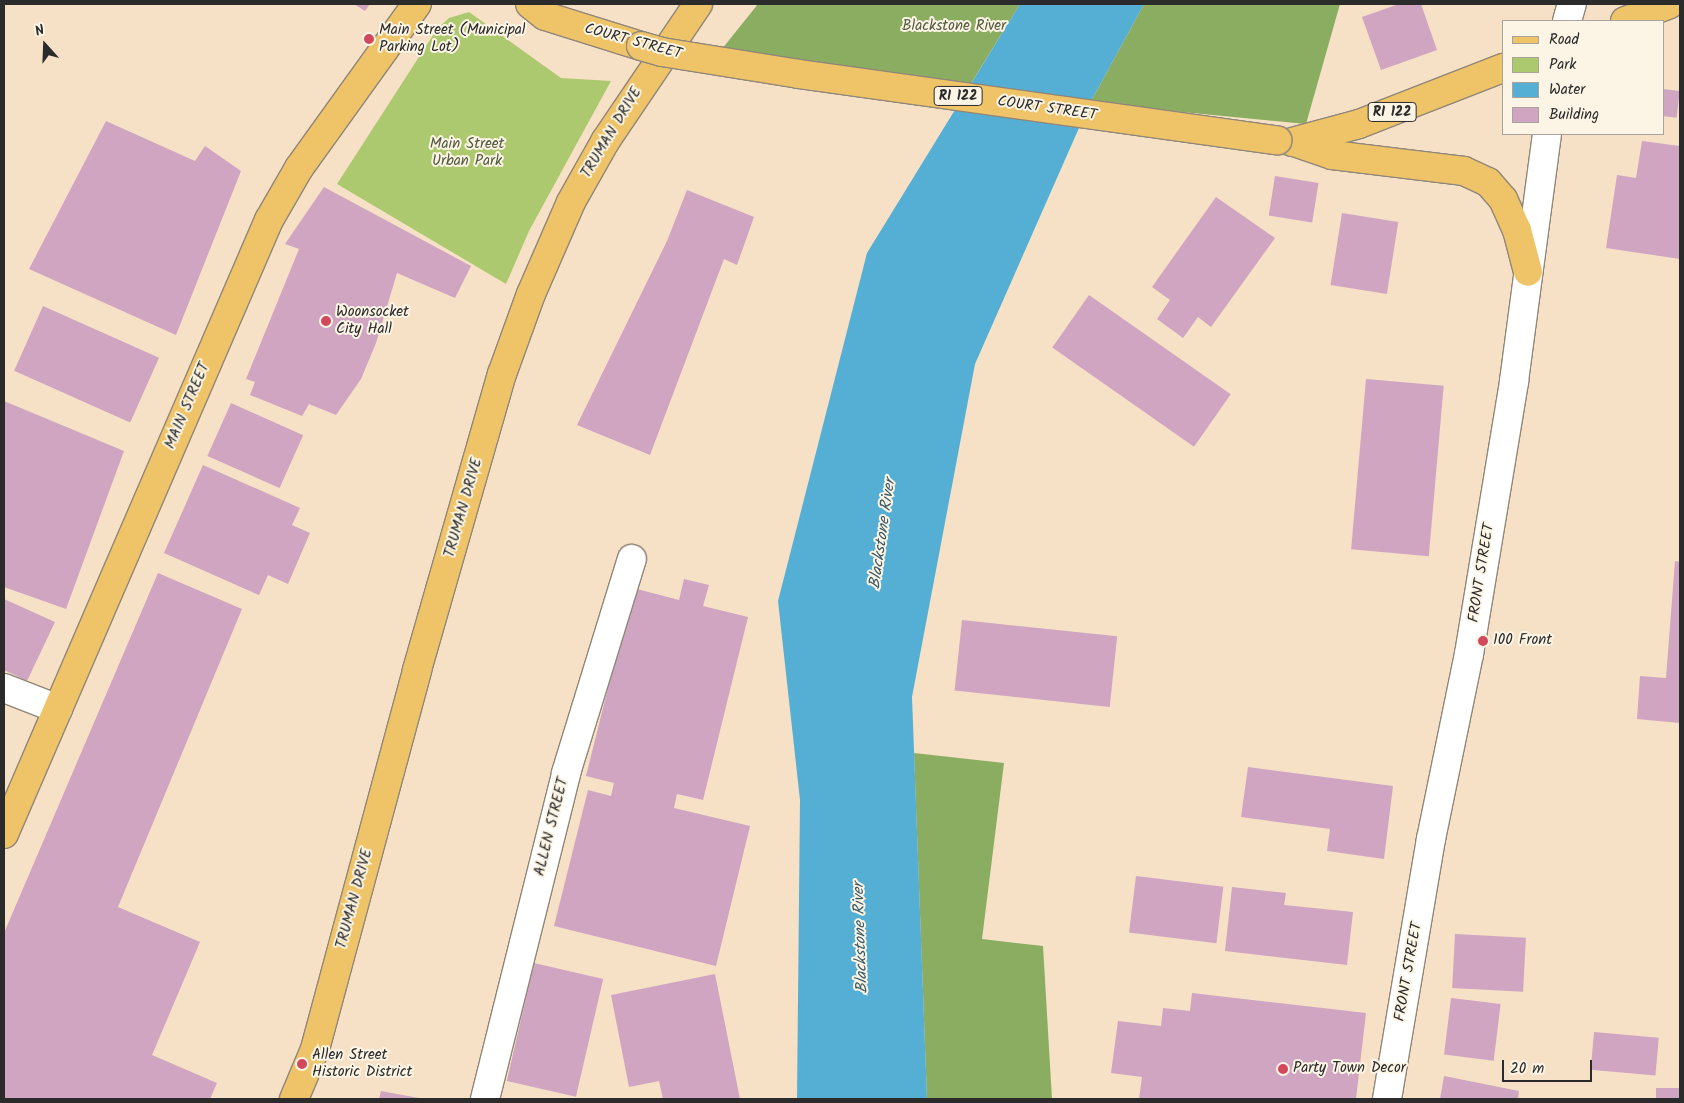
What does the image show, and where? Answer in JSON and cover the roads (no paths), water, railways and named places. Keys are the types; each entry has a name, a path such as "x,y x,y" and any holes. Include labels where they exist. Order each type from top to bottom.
{"main road":[{"name":"MAIN STREET","path":"4,834 269,220 299,168 417,4"},
{"name":"COURT STREET","path":"530,4 545,16 641,46 679,55 799,74 1286,141 1359,124 1502,68"},
{"name":"TRUMAN DRIVE","path":"294,1099 315,1049 417,670 502,374 527,303 572,202 606,140 698,4"},
{"path":"1627,20 1670,4"},
{"path":"1286,141 1332,155 1464,171 1488,182 1503,199 1517,230 1528,272"},
{"name":"TRUMAN DRIVE","path":"310,1099 315,1049"}],"street":[{"path":"1567,20 1572,4"},
{"name":"FRONT STREET","path":"1388,1099 1431,839 1469,654 1514,381 1547,135"},
{"name":"ALLEN STREET","path":"485,1099 566,773 632,559"},
{"path":"4,688 58,709"}],"water":[{"name":"Blackstone River","path":"1020,4 1144,4 1090,103 975,364 912,697 927,1099 797,1099 800,800 778,601 867,253"}],"place":[{"name":"Main Street (Municipal Parking Lot)","path":"369,39"},
{"name":"Woonsocket City Hall","path":"326,321"},
{"name":"100 Front","path":"1483,641"},
{"name":"Allen Street Historic District","path":"302,1064"},
{"name":"Party Town Decor","path":"1283,1069"}],"park label":[{"name":"Main Street Urban Park","path":"467,152"}]}
